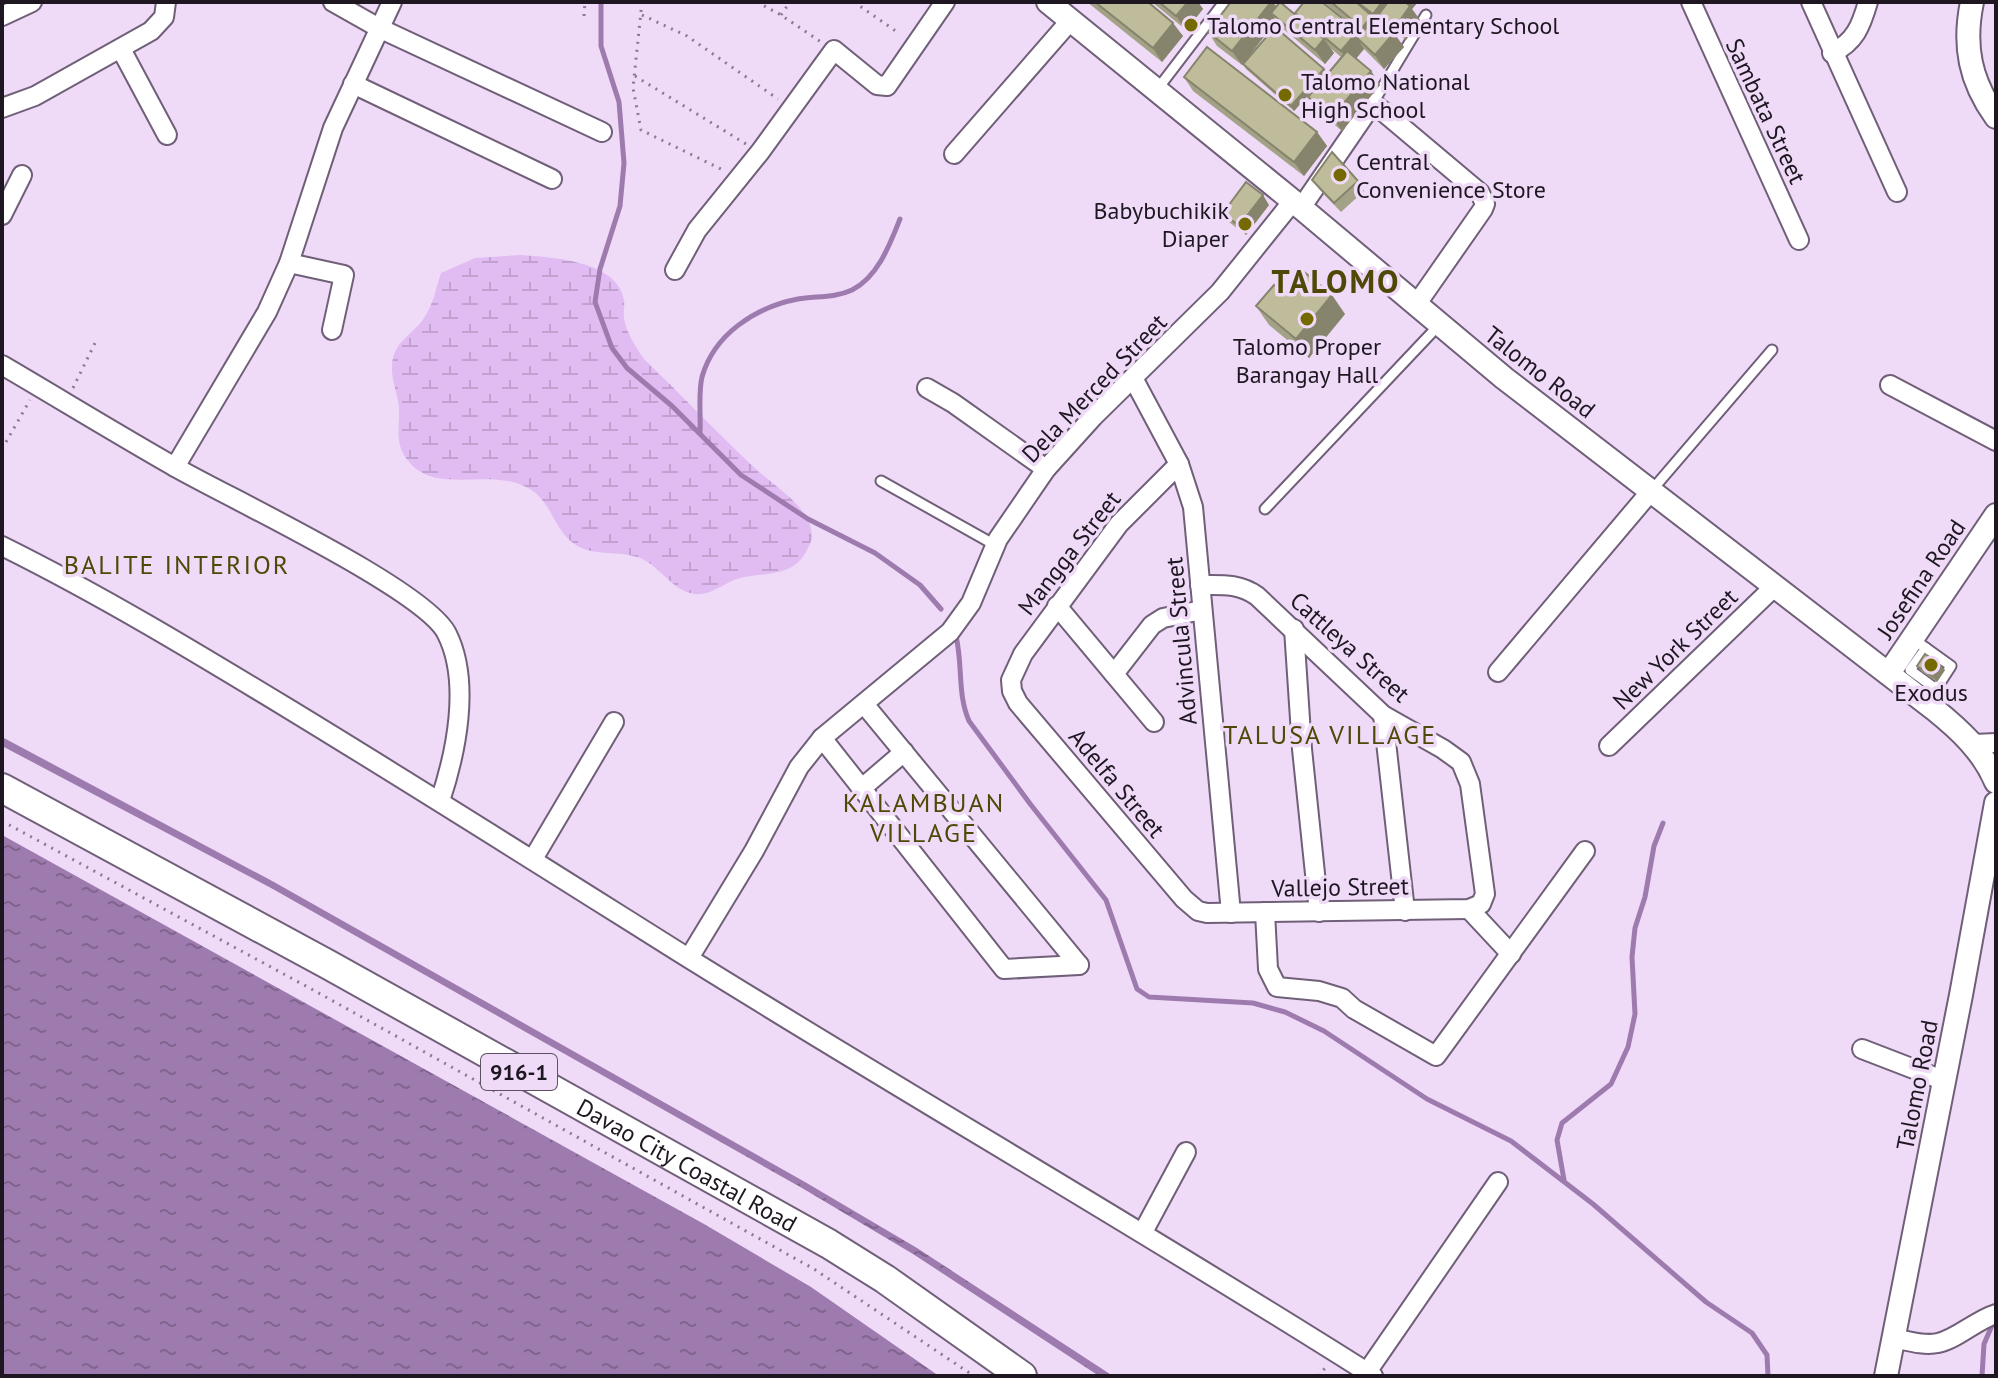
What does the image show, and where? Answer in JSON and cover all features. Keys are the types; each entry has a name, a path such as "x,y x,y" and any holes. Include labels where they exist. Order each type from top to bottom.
{"main road":[{"name":"Davao City Coastal Road","path":"2,788 329,965 829,1244 885,1279 1022,1376"}],"street":[{"path":"2,16 32,2"},
{"path":"2,108 35,96 121,49 160,23 166,11 166,2"},
{"path":"333,2 379,28 602,132"},
{"path":"175,467 267,312 289,263 333,128 392,2"},
{"path":"675,270 697,230 760,152 834,50 882,87 891,82 945,2"},
{"name":"Sambata Street","path":"1691,2 1799,240"},
{"path":"1811,2 1897,192"},
{"path":"1832,53 1852,40 1861,26 1868,2"},
{"path":"1972,2 1967,48 1971,71 1980,93 1996,117"},
{"path":"954,154 1061,9"},
{"name":"Talomo Road","path":"1061,9 1439,325 1889,673 1931,696 1985,744 1988,763 1996,782"},
{"path":"121,49 167,135"},
{"path":"353,84 552,179"},
{"path":"1373,103 1480,193 1485,204 1416,305"},
{"name":"Dela Merced Street","path":"689,958 754,851 799,767 822,738 935,646 961,618 979,587 995,545 1046,469 1068,443 1220,292 1297,204 1373,103"},
{"path":"2,215 22,175"},
{"path":"289,263 344,275 332,330"},
{"path":"2,365 175,467 358,566 411,600 446,631 452,647 458,686 457,736 455,754 440,801"},
{"name":"Advincula Street","path":"1133,378 1179,464 1193,507 1231,913"},
{"path":"1890,385 1996,441"},
{"path":"927,388 1046,469"},
{"name":"Mangga Street","path":"1011,680 1023,654 1119,524 1179,464"},
{"path":"1498,672 1651,491"},
{"name":"Josefina Road","path":"1889,673 1919,643 1996,515"},
{"path":"2,546 144,621 1370,1374 1498,1182"},
{"name":"Cattleya Street","path":"1200,585 1245,588 1294,629 1383,715 1453,756 1466,771 1485,894 1475,907"},
{"name":"New York Street","path":"1609,746 1775,586"},
{"path":"1057,606 1154,722"},
{"path":"1114,674 1152,625 1163,618 1202,610"},
{"path":"1294,629 1302,749 1319,912"},
{"name":"Adelfa Street","path":"1011,680 1018,703 1184,899 1198,911"},
{"path":"822,738 1004,969 1079,965 864,704"},
{"path":"1383,715 1405,911"},
{"path":"533,859 614,722"},
{"path":"862,788 904,752"},
{"name":"Talomo Road","path":"1886,1376 1996,803"},
{"path":"1265,912 1268,969 1277,987 1319,991 1342,998 1354,1009 1436,1056 1585,851"},
{"path":"1475,907 1511,954"},
{"name":"Vallejo Street","path":"1198,911 1405,911 1475,907"},
{"path":"1862,1049 1945,1081"},
{"path":"1143,1232 1186,1152"},
{"path":"1893,1338 1941,1343 1971,1324 1996,1314"}],"lane":[{"path":"1156,91 1224,2"},
{"path":"1373,103 1426,15"},
{"path":"1265,509 1439,325"},
{"path":"1651,491 1772,350"},
{"path":"881,481 995,545"},
{"path":"1919,643 1951,666 1931,696 1910,670 1919,643"}],"path":[{"path":"584,16 585,2"},
{"path":"642,2 633,88 641,130 738,177"},
{"path":"757,2 834,50"},
{"path":"781,15 790,2"},
{"path":"854,2 916,45"},
{"path":"641,15 687,36 791,108"},
{"path":"635,76 760,152"},
{"path":"66,402 96,341"},
{"path":"2,449 38,386"},
{"path":"2,821 814,1269 974,1376"}],"green space":[{"path":"520,255 582,264 610,277 619,287 624,300 625,325 644,359 804,513 812,538 802,558 794,566 776,573 734,580 705,593 687,592 640,558 591,551 576,545 562,532 542,499 526,487 493,479 443,479 415,468 404,455 398,432 399,408 392,371 396,350 427,313 441,273 475,258"}],"water":[{"path":"2,737 274,882 805,1182 917,1248 1113,1376 1099,1376 913,1254 802,1188 271,888 2,746"},
{"path":"2,835 704,1224 811,1287 939,1376 2,1376"}],"building":[{"path":"1095,2 1148,2 1173,23 1153,48"},
{"path":"1159,2 1188,2 1176,16"},
{"path":"1231,2 1271,2 1232,51 1208,32"},
{"path":"1280,2 1324,39 1315,50 1271,13"},
{"path":"1304,2 1322,2 1358,31 1341,51 1295,13"},
{"path":"1331,2 1356,2 1372,16 1362,28"},
{"path":"1357,2 1382,2 1373,14"},
{"path":"1388,2 1405,2 1410,6 1396,26 1379,14"},
{"path":"1376,17 1394,33 1375,55 1357,38"},
{"path":"1275,27 1324,69 1291,106 1243,64"},
{"path":"1207,47 1317,132 1294,162 1184,77"},
{"path":"1347,51 1371,71 1332,117 1308,97"},
{"name":"Central Convenience Store","path":"1332,152 1358,181 1334,203 1312,180"},
{"path":"1246,182 1263,195 1239,226 1223,213"},
{"path":"1303,271 1332,295 1296,339 1256,306 1274,285 1285,294"},
{"name":"Exodus","path":"1925,654 1941,666 1933,677 1917,666"}],"waterway":[{"path":"601,2 601,46 619,102 624,163 620,206 600,269 595,302 612,348 627,368 672,406 741,475 808,519 875,553 920,585 941,609"},
{"path":"700,433 702,377 716,348 727,336 752,316 782,303 839,294 861,284 882,259 900,219"},
{"path":"956,636 963,700 969,721 1106,900 1137,989 1149,997 1253,1003 1285,1012 1324,1031 1427,1099 1511,1141 1593,1204 1706,1302 1752,1333 1767,1355 1768,1376"},
{"path":"1564,1180 1557,1140 1562,1123 1611,1084 1628,1047 1635,1014 1632,957 1635,928 1645,897 1654,846 1663,823"},
{"path":"1982,1376 1984,1344 1993,1323"}],"place":[{"name":"Talomo Central Elementary School","path":"1191,25"},
{"name":"Talomo National High School","path":"1285,95"},
{"name":"Central Convenience Store","path":"1340,175"},
{"name":"Babybuchikik Diaper","path":"1245,224"},
{"name":"Talomo Proper Barangay Hall","path":"1307,319"},
{"name":"Exodus","path":"1931,665"}],"district":[{"name":"TALOMO","path":"1336,281"},
{"name":"BALITE INTERIOR","path":"177,564"},
{"name":"TALUSA VILLAGE","path":"1330,734"},
{"name":"KALAMBUAN VILLAGE","path":"924,817"}]}
